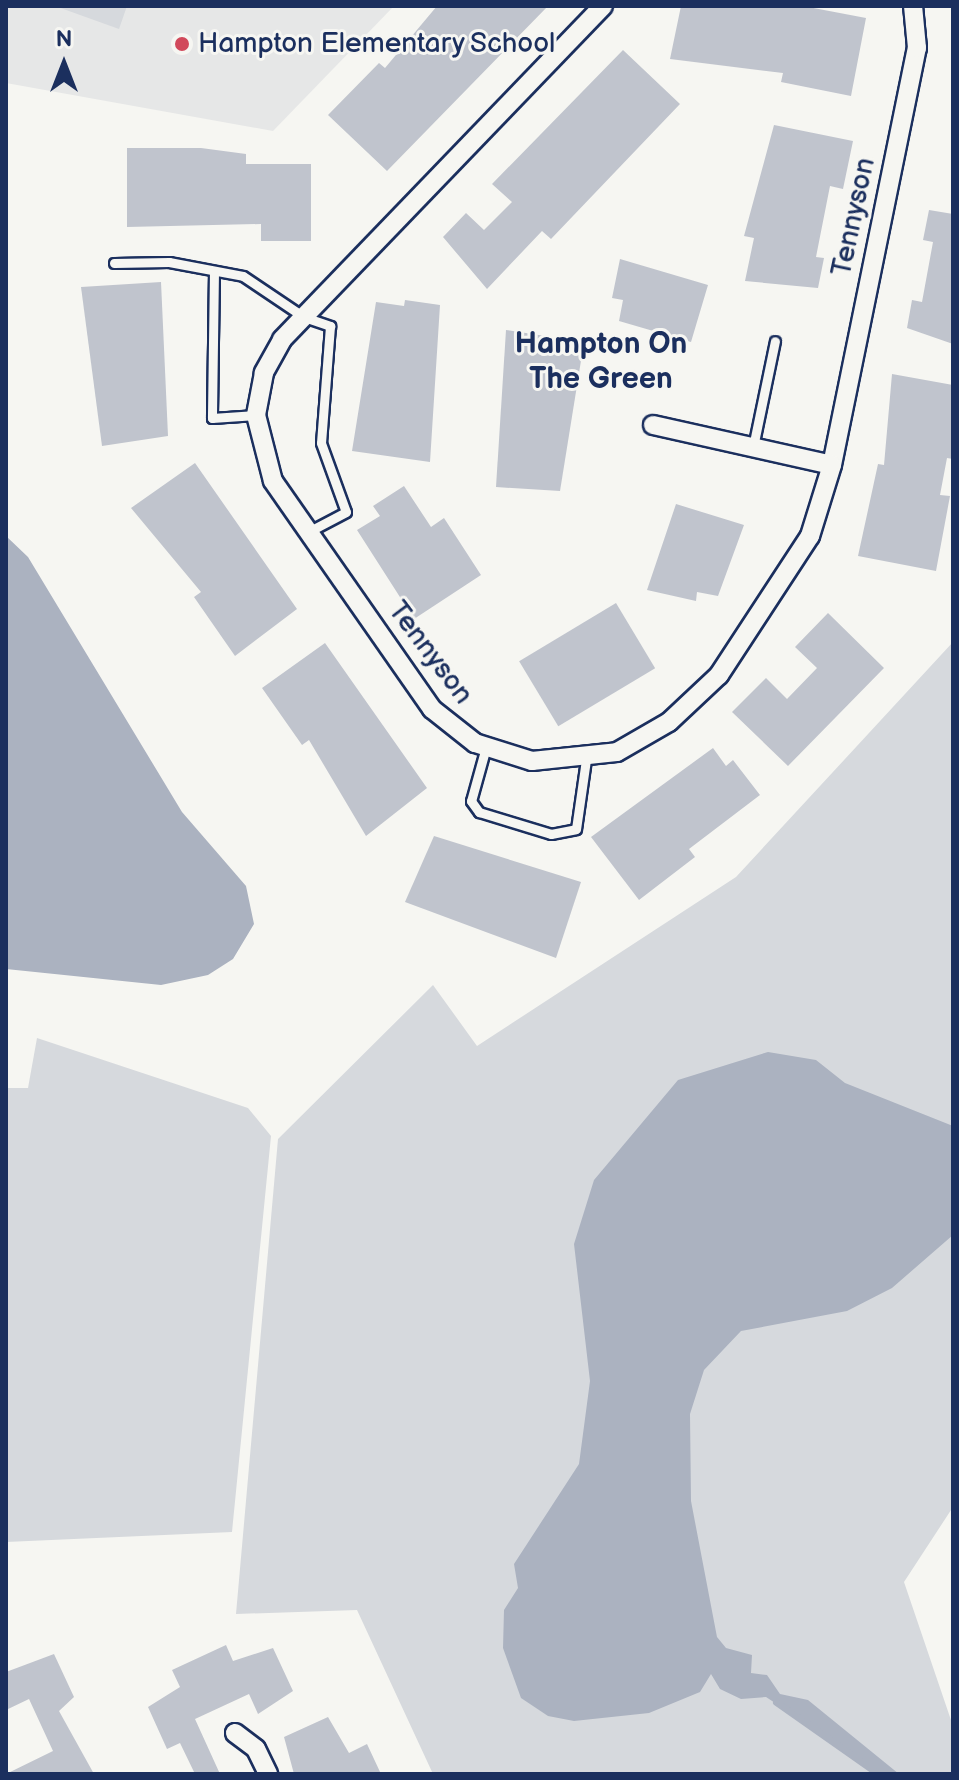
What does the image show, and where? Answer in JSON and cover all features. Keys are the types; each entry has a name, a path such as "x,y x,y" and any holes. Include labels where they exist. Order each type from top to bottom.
{"street":[{"name":"Tennyson","path":"603,6 304,317 272,356 256,415 273,481 432,709 486,747 532,761 586,760 641,742 719,675 803,550 832,465 917,48 913,6"},
{"path":"653,425 832,465"},
{"path":"235,1733 256,1749 268,1774"}],"lane":[{"path":"114,263 243,276 304,317 330,326 335,336 321,443 346,499 346,512 308,532"},
{"path":"214,271 212,418 256,415"},
{"path":"753,447 775,341"},
{"path":"486,747 471,801 479,812 551,834 576,829 586,760"}],"shaded area":[{"name":"Hampton Elementary School","path":"6,6 394,6 273,131 6,83"},
{"path":"55,6 127,6 119,29"},
{"path":"6,536 28,557 182,812 246,886 254,924 233,959 208,975 161,985 6,969"},
{"path":"953,642 953,1507 904,1582 953,1726 953,1774 433,1774 357,1610 236,1614 278,1139 433,985 477,1046 736,877"},
{"path":"37,1038 248,1108 271,1136 232,1532 6,1542 6,1088 28,1088"},
{"path":"768,1052 816,1060 845,1083 953,1126 953,1235 892,1288 847,1311 741,1331 704,1370 690,1414 691,1501 717,1637 726,1648 752,1655 751,1673 767,1675 780,1694 808,1700 899,1774 883,1774 766,1697 741,1699 720,1689 711,1674 700,1692 649,1713 574,1721 548,1716 521,1698 503,1648 504,1610 518,1588 514,1564 579,1464 590,1381 574,1244 594,1180 678,1080"}],"building":[{"path":"437,6 548,6 387,171 328,115 379,63 385,68"},
{"path":"681,6 803,6 866,18 851,96 781,82 783,73 670,59"},
{"path":"623,50 680,104 551,239 542,231 487,289 443,237 466,213 484,230 512,202 492,184"},
{"path":"774,125 853,141 843,189 830,186 816,257 824,258 818,288 745,281 754,238 744,236"},
{"path":"127,148 201,148 246,154 246,164 311,164 311,241 261,241 261,224 127,227"},
{"path":"929,210 953,214 953,344 907,328 912,300 922,302 933,242 923,240"},
{"path":"620,259 708,285 691,342 619,321 623,300 612,298"},
{"path":"161,282 168,436 102,446 81,287"},
{"path":"405,300 440,305 430,462 352,451 376,302 404,306"},
{"path":"506,330 584,342 560,491 496,487"},
{"path":"892,374 953,385 953,459 947,458 940,495 950,496 936,571 858,556 878,464 884,465"},
{"path":"195,463 297,609 235,656 194,597 201,592 131,508"},
{"path":"404,486 431,527 444,518 481,575 414,619 357,530 380,516 373,506"},
{"path":"676,504 744,525 718,596 697,592 696,601 647,590"},
{"path":"616,603 655,668 558,726 519,661"},
{"path":"828,613 884,668 788,766 732,712 766,678 787,699 817,668 795,647"},
{"path":"325,643 427,788 366,836 309,740 302,745 262,688"},
{"path":"713,748 726,766 733,760 760,795 689,849 695,857 639,900 591,837"},
{"path":"434,836 581,882 556,958 405,902"},
{"path":"226,1645 233,1661 273,1648 293,1691 258,1714 249,1694 195,1719 220,1774 195,1774 180,1743 167,1749 148,1707 180,1687 172,1670"},
{"path":"54,1654 74,1697 59,1711 94,1774 6,1774 53,1751 29,1699 6,1710 6,1672"},
{"path":"328,1717 349,1753 367,1744 381,1774 294,1774 284,1737"}],"waterway":[{"path":"776,1702 879,1774"}],"place":[{"name":"Hampton Elementary School","path":"182,44"}],"district":[{"name":"Hampton On The Green","path":"601,361"}]}
